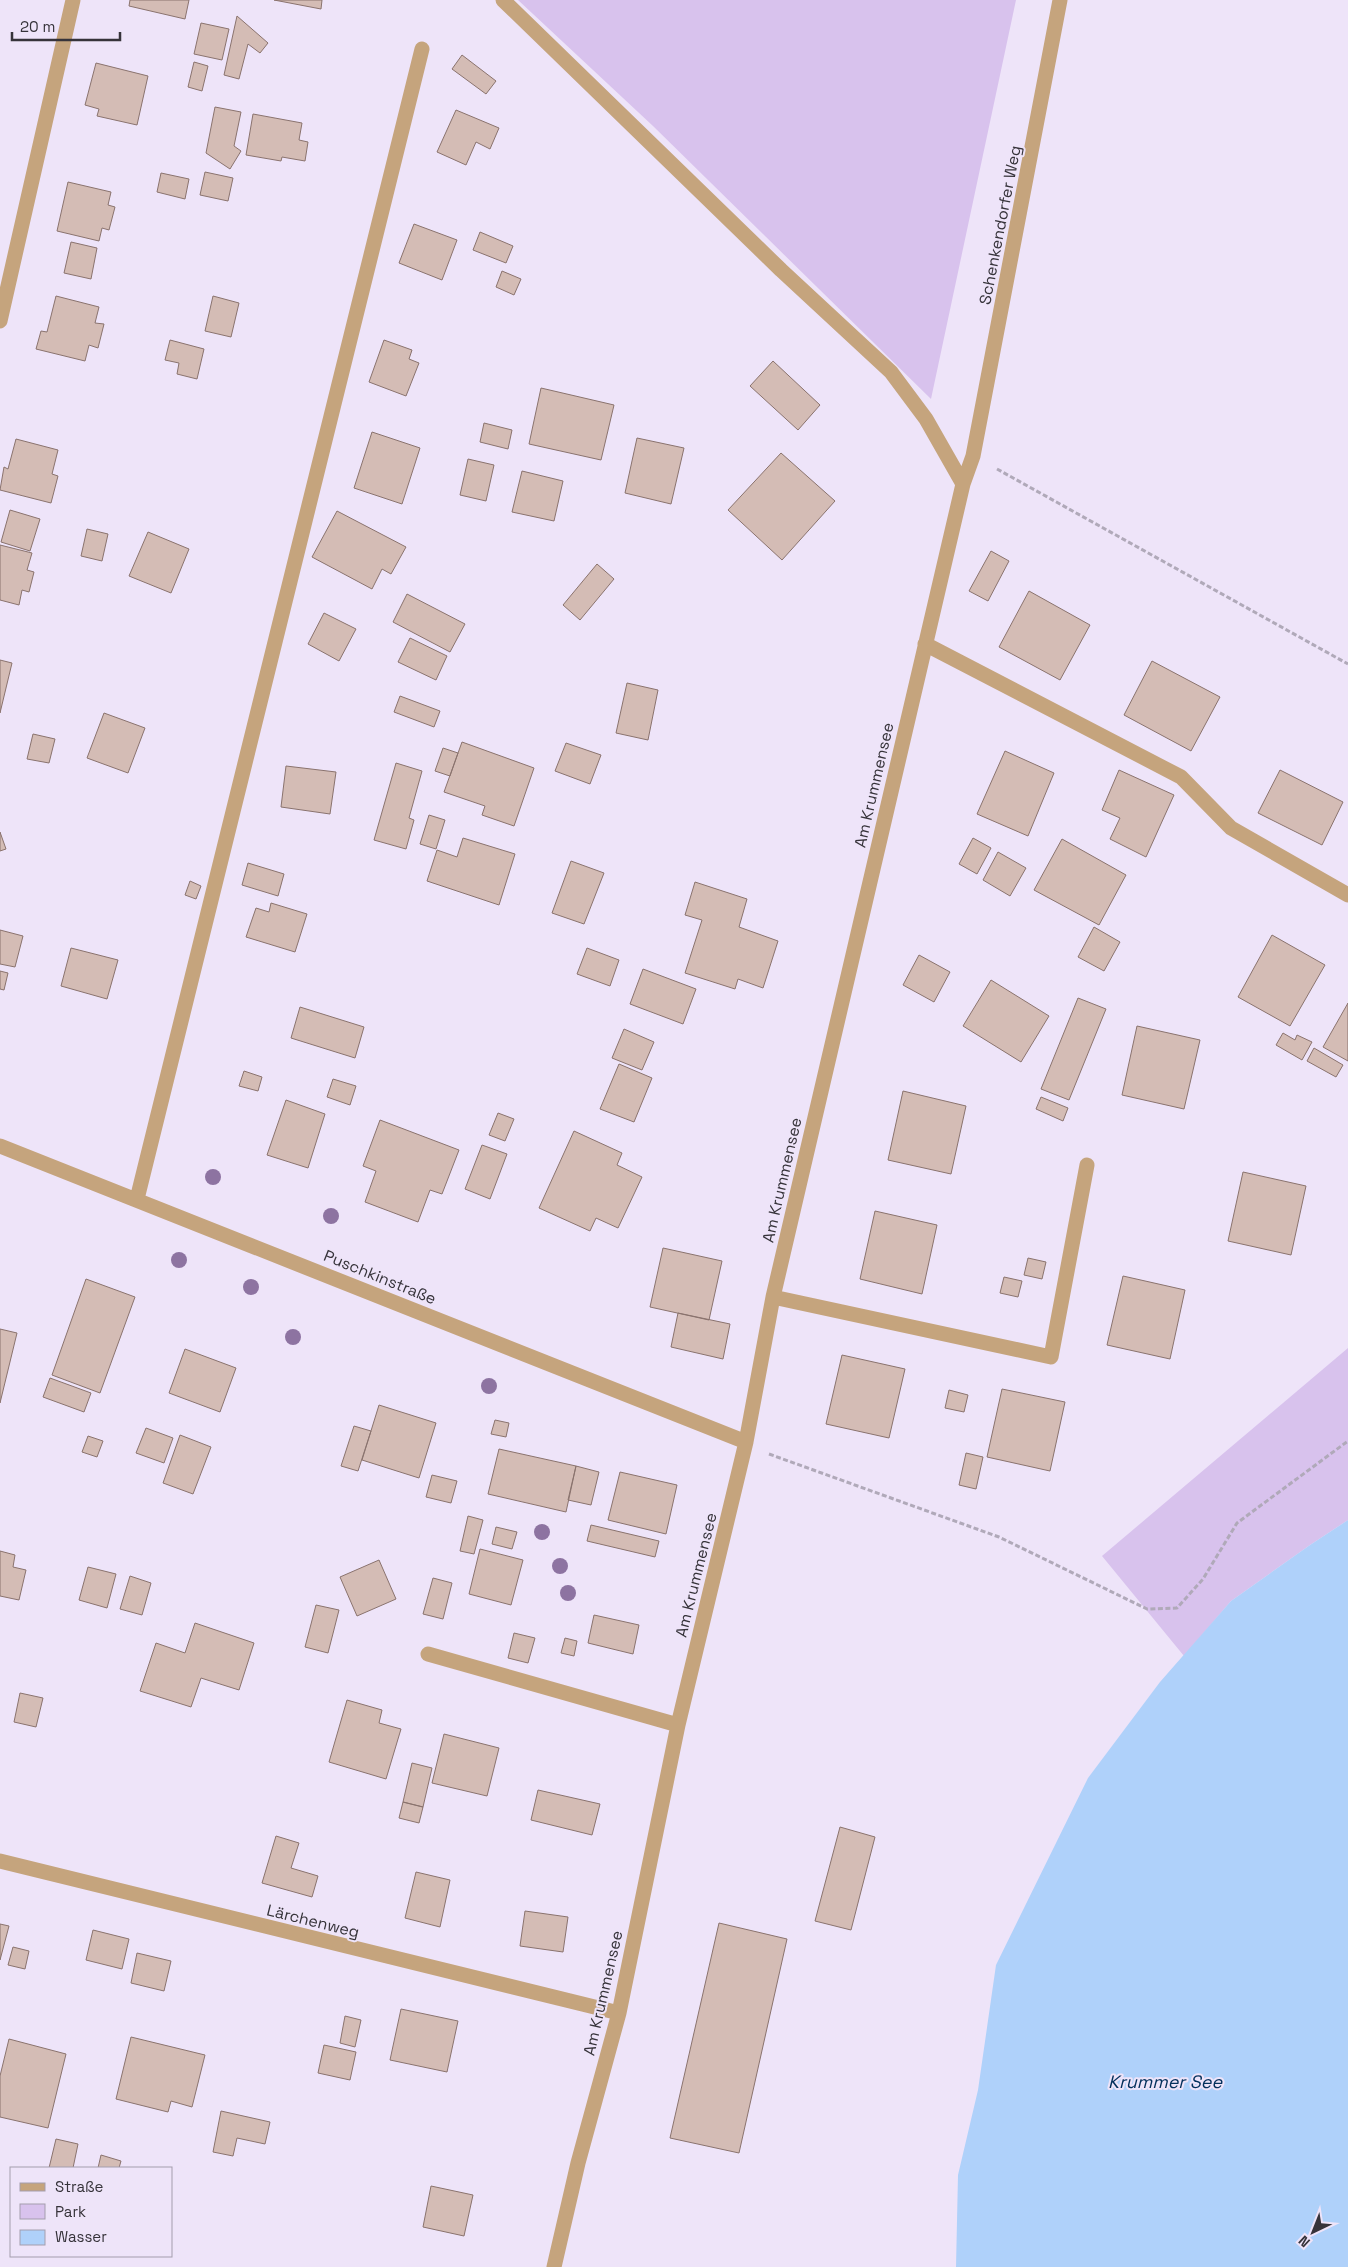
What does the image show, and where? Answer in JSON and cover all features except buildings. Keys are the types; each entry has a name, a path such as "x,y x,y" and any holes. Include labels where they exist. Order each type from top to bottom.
{"street":[{"path":"0,321 73,0"},
{"path":"503,0 781,270 891,372 926,419 963,484"},
{"name":"Schenkendorfer Weg","path":"974,456 1060,0"},
{"path":"137,1199 422,49"},
{"name":"Am Krummensee","path":"554,2267 578,2163 618,2013 678,1724 746,1442 773,1297 963,484 974,456"},
{"path":"925,644 1181,777 1231,828 1348,895"},
{"name":"Puschkinstraße","path":"0,1146 746,1442"},
{"path":"773,1297 1051,1357 1087,1166"},
{"path":"428,1654 678,1724"},
{"name":"Lärchenweg","path":"0,1861 618,2013"}],"path":[{"path":"974,456 1348,664"},
{"path":"746,1442 772,1456 999,1537 1147,1609 1177,1608 1203,1579 1237,1523 1348,1441"}],"green space":[{"path":"518,0 1016,0 931,399 653,126"},
{"path":"1348,1348 1348,1520 1231,1601 1184,1656 1102,1556"}],"water":[{"name":"Krummer See","path":"1348,1520 1348,2267 956,2267 958,2175 978,2090 996,1965 1088,1778 1160,1682 1231,1601"}]}
